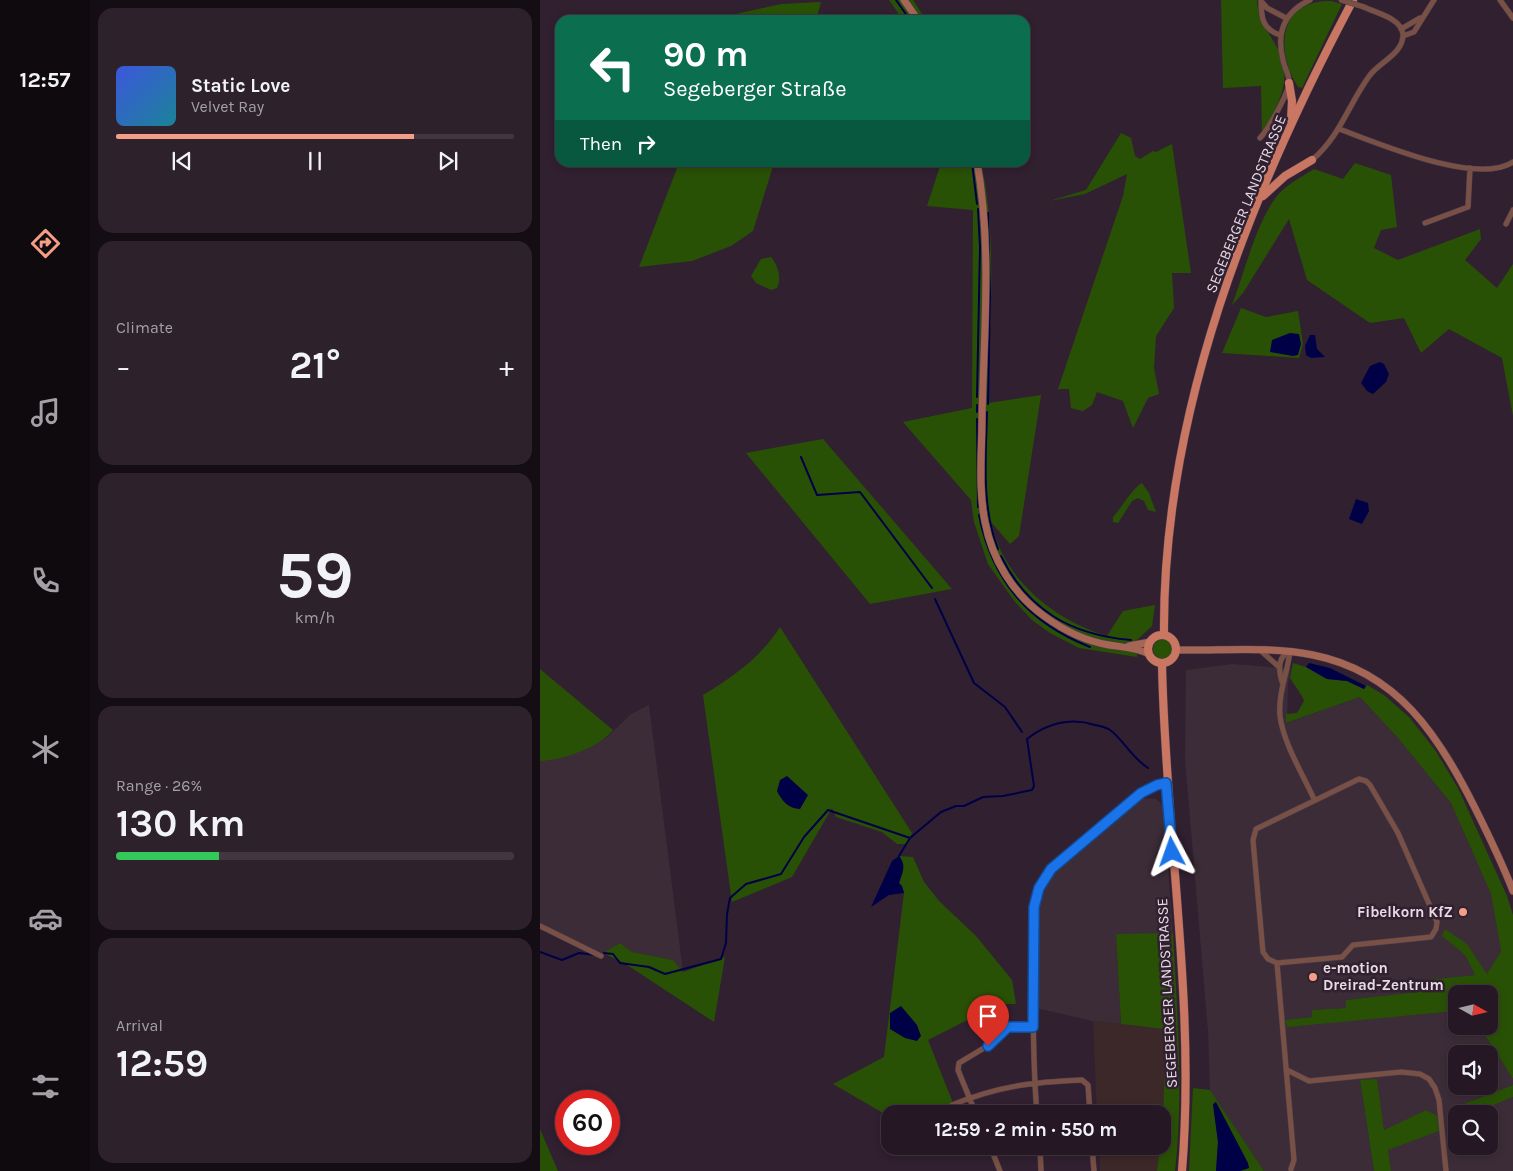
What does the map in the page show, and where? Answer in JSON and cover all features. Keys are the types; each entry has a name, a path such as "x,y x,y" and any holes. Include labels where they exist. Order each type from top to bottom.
{"main road":[{"path":"904,0 914,15"},
{"name":"SEGEBERGER LANDSTRASSE","path":"1164,635 1168,548 1184,437 1216,318 1258,201 1290,127 1353,0"},
{"path":"1289,83 1292,101 1290,127"},
{"path":"1258,201 1285,176 1312,160"},
{"path":"978,167 983,207 985,257 982,498 990,541 999,564 1014,588 1042,615 1065,630 1087,640 1149,654 1154,660 1162,663 1173,659 1176,650 1173,639 1164,635 1156,636 1150,642 1121,647"},
{"path":"1149,654 1150,642"},
{"path":"1176,650 1290,652 1321,657 1353,667 1389,689 1417,713 1454,766 1494,844 1513,891"},
{"name":"SEGEBERGER LANDSTRASSE","path":"1162,663 1166,783 1185,1024 1186,1088 1182,1171"}],"street":[{"path":"1261,0 1267,8 1286,18"},
{"path":"1261,0 1263,24 1267,29 1280,35"},
{"path":"1260,138 1274,118 1289,83 1282,60 1280,35 1286,18 1300,5 1310,0"},
{"path":"1312,160 1327,147 1372,73 1398,50 1403,36 1401,30 1390,19 1364,7 1340,0"},
{"path":"1403,36 1414,32 1434,0"},
{"path":"1500,0 1513,18"},
{"path":"1401,30 1422,17"},
{"path":"1339,129 1439,164 1495,169 1513,162"},
{"path":"1425,223 1468,207 1470,201 1470,168"},
{"path":"1506,224 1513,210"},
{"path":"1261,651 1273,660 1280,669"},
{"path":"1282,682 1281,659 1290,652"},
{"path":"1290,652 1282,682 1280,717 1314,799"},
{"path":"1359,779 1366,781 1394,825 1418,873 1437,922 1436,929 1431,937 1353,945 1342,957 1277,963 1268,959 1263,952 1253,834 1259,826 1314,799 1359,779"},
{"path":"1036,1105 1033,1027 1034,907 1043,880 1064,856 1122,807 1141,793 1166,783"},
{"path":"540,926 601,956"},
{"path":"1277,963 1294,1160 1291,1169"},
{"path":"972,1105 958,1070 958,1063 988,1046 1003,1029 1008,1027 1033,1027"},
{"path":"1287,1070 1309,1081 1401,1072 1420,1074 1429,1080 1435,1088 1439,1100 1446,1171"},
{"path":"952,1105 984,1092 1034,1082 1082,1080 1086,1082 1089,1105"},
{"path":"994,1155 1000,1171"},
{"path":"1040,1155 1041,1171"},
{"path":"1093,1155 1094,1171"}],"shaded area":[{"path":"1290,333 1299,334 1301,344 1298,355 1293,356 1270,352 1272,340"},
{"path":"1310,335 1315,335 1317,349 1325,357 1311,358 1306,355 1305,346"},
{"path":"1380,362 1384,364 1389,374 1386,382 1373,394 1367,391 1361,383 1370,366"},
{"path":"1356,499 1368,503 1369,511 1362,524 1349,519"},
{"path":"1309,663 1330,668 1366,686 1364,689 1347,681 1327,679 1306,667"},
{"path":"1233,664 1291,669 1288,684 1287,723 1360,697 1397,737 1451,803 1491,894 1501,951 1487,974 1467,944 1443,936 1465,955 1475,975 1426,980 1427,991 1347,1000 1347,1008 1312,1010 1312,1017 1286,1020 1287,1026 1448,1012 1448,1035 1485,1035 1491,1045 1448,1045 1448,1095 1487,1095 1461,1105 1448,1105 1448,1155 1498,1155 1498,1105 1494,1105 1513,1097 1513,1171 1391,1171 1388,1150 1438,1131 1426,1110 1384,1130 1377,1079 1360,1081 1374,1171 1264,1171 1210,1090 1208,1031 1185,759 1186,670"},
{"path":"649,705 683,972 673,960 632,952 620,943 603,953 540,925 540,761 606,738 631,714"},
{"path":"787,776 808,795 800,809 796,809 786,803 777,791 780,780"},
{"path":"1146,798 1156,799 1163,805 1173,933 1116,935 1121,1024 1093,1021 1036,1008 1034,994 1034,910 1040,888 1051,869 1135,801"},
{"path":"899,856 903,866 899,883 904,893 889,895 871,907 892,861"},
{"path":"901,1006 917,1025 921,1036 917,1041 905,1038 890,1029 890,1013"},
{"path":"1093,1021 1166,1028 1163,1105 1097,1105"},
{"path":"1498,1056 1513,1079 1513,1085 1498,1091"},
{"path":"1216,1102 1249,1168 1240,1171 1216,1171 1218,1142 1213,1104"},
{"path":"1099,1155 1159,1155 1157,1171 1100,1171"}],"green space":[{"path":"889,0 913,0 923,15 900,15"},
{"path":"1221,0 1257,0 1262,22 1274,42 1284,67 1283,90 1262,134 1261,86 1223,88"},
{"path":"1331,1 1342,4 1302,88 1298,87 1286,58 1284,44 1286,30 1291,18 1300,9 1313,3"},
{"path":"821,2 817,15 736,15 736,14 781,4"},
{"path":"1121,133 1131,138 1135,156 1140,159 1153,151 1156,152 1172,144 1191,273 1172,273 1174,308 1156,336 1154,368 1159,394 1148,398 1133,428 1123,401 1097,392 1092,405 1083,411 1071,408 1069,389 1058,389 1123,196 1127,174 1085,194 1049,201 1086,190"},
{"path":"1355,163 1391,175 1397,227 1381,230 1374,248 1398,260 1480,229 1481,239 1465,260 1497,288 1513,264 1513,416 1502,358 1449,329 1421,353 1404,318 1370,323 1307,280 1289,219 1243,293 1232,305 1261,223 1278,195 1292,183 1314,169 1343,179"},
{"path":"677,167 773,167 753,231 731,246 692,261 639,267"},
{"path":"940,167 982,167 986,191 991,251 988,403 1041,395 1019,536 1010,544 991,522 997,543 1019,579 1034,594 1050,608 1087,629 1107,636 1123,611 1155,605 1152,626 1137,640 1137,657 1079,648 1050,633 1032,620 1015,602 988,564 974,522 971,500 903,422 972,408 973,210 927,206"},
{"path":"771,257 776,264 779,280 777,288 771,290 756,283 751,276 761,259"},
{"path":"1241,308 1266,317 1298,311 1303,344 1299,358 1222,353"},
{"path":"823,439 952,589 870,604 746,453"},
{"path":"1142,483 1149,493 1156,512 1148,510 1144,501 1138,498 1132,501 1118,523 1113,522 1113,517"},
{"path":"780,627 912,833 908,844 897,844 882,832 836,817 832,808 792,877 732,902 703,695 746,666 764,648"},
{"path":"1159,639 1167,639 1173,645 1173,653 1167,659 1159,659 1153,653 1153,645"},
{"path":"1293,663 1306,667 1327,679 1347,681 1364,689 1367,685 1384,695 1410,718 1435,750 1458,788 1507,896 1513,915 1513,1079 1498,1056 1498,1045 1491,1045 1485,1035 1498,1035 1498,985 1448,985 1448,1012 1287,1027 1285,1020 1312,1017 1312,1010 1346,1008 1346,1000 1427,991 1425,980 1475,975 1465,955 1442,936 1445,929 1467,944 1487,974 1501,951 1491,894 1451,803 1397,737 1360,697 1286,723 1286,714 1297,713 1304,701 1290,678"},
{"path":"540,669 613,730 599,742 580,752 540,761"},
{"path":"899,856 913,857 924,882 939,901 976,936 1012,980 1016,1004 999,1004 928,1040 953,1103 949,1105 881,1105 881,1112 833,1084 884,1057 904,893 899,883 903,866"},
{"path":"1173,933 1179,1052 1179,1112 1175,1171 1157,1171 1159,1155 1171,1155 1171,1105 1163,1105 1166,1029 1121,1024 1116,934"},
{"path":"620,943 632,952 673,960 683,972 725,957 714,1022 624,963 603,953"},
{"path":"1377,1079 1384,1130 1426,1110 1437,1116 1439,1131 1388,1150 1391,1171 1374,1171 1360,1080"},
{"path":"1513,1085 1513,1097 1494,1105 1461,1105 1487,1095 1498,1095 1498,1091"},
{"path":"1193,1088 1210,1090 1264,1171 1240,1171 1249,1168 1213,1105 1218,1142 1216,1171 1189,1171"},
{"path":"540,1129 558,1171 540,1171"}],"waterway":[{"path":"896,0 906,15"},
{"path":"973,167 977,204"},
{"path":"977,397 980,247 978,209"},
{"path":"988,213 990,295 988,404"},
{"path":"977,405 977,412"},
{"path":"987,412 987,499 989,516 998,549"},
{"path":"977,419 978,507"},
{"path":"801,457 817,495 860,492 932,588"},
{"path":"979,515 993,560 1017,597 1049,626 1090,647"},
{"path":"1001,556 1024,592 1054,617 1071,626 1090,632 1131,640"},
{"path":"935,599 974,683 1005,707 1022,732"},
{"path":"899,856 910,838 941,812 956,806 964,806 983,797 1003,796 1032,790 1034,786 1027,739 1051,725 1077,722 1107,728 1148,768"},
{"path":"604,953 613,954 620,963 649,967 665,974 721,959 726,943 727,914 730,898 746,884 781,874 804,837 828,810 910,838"},
{"path":"540,952 562,960 579,953 596,955"}],"place":[{"name":"Fibelkorn KfZ","path":"1463,912"},
{"name":"e-motion Dreirad-Zentrum","path":"1313,977"}],"route":[{"path":"988,1046 1003,1029 1008,1027 1033,1027 1034,907 1039,888 1051,869 1122,807 1141,793 1166,783 1172,852"}]}
